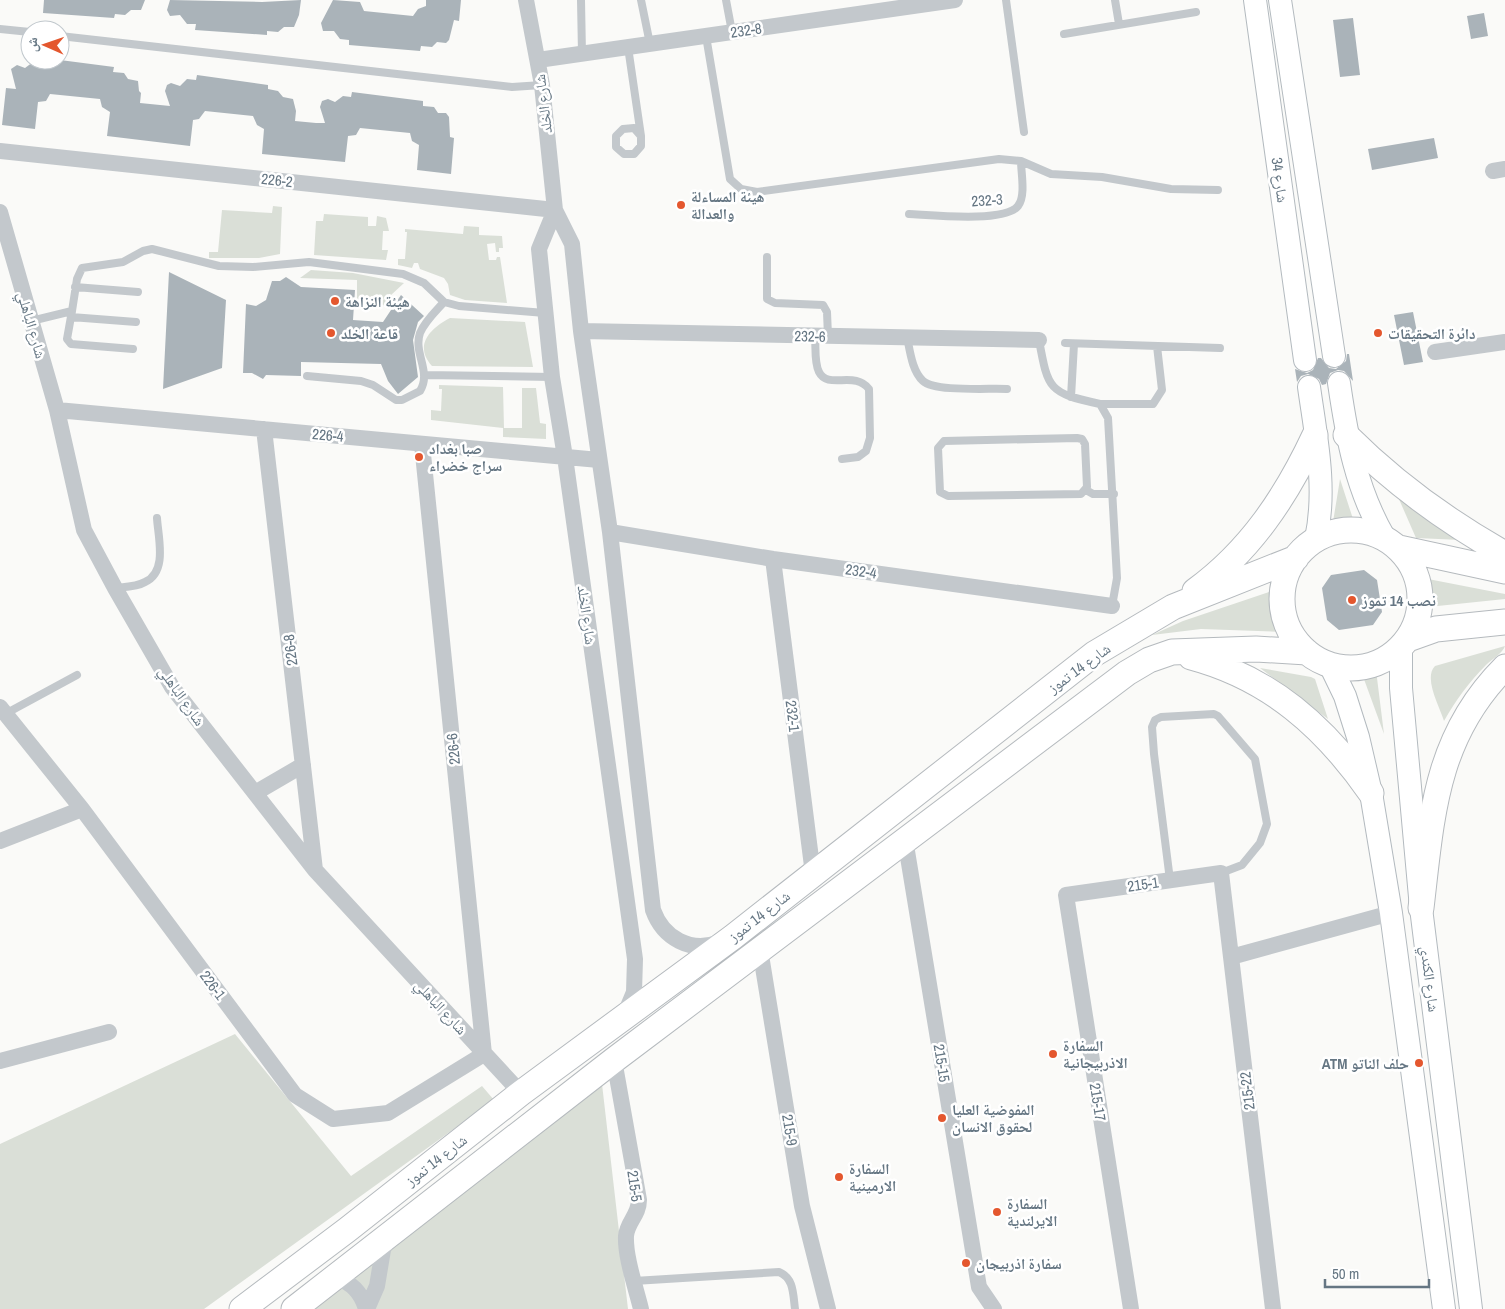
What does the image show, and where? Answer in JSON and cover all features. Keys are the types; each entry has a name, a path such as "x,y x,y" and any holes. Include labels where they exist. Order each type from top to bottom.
{"main road":[{"path":"1173,607 1228,564 1255,535 1279,504 1299,471 1316,435"},
{"path":"1346,435 1406,490 1446,519 1505,554"},
{"path":"1391,543 1415,571 1420,599 1415,626 1404,643 1391,656 1368,666 1349,668 1330,665 1307,652 1289,628 1284,614 1284,585 1296,558 1316,539 1345,530 1360,530 1391,543 1505,571"},
{"name":"شارع 14 تموز","path":"242,1309 347,1230 521,1093 733,937 1094,654 1173,607 1296,558"},
{"path":"1404,643 1436,629 1505,622"},
{"name":"شارع 14 تموز","path":"294,1309 390,1232 614,1060 1127,673 1150,660 1172,652 1256,649 1307,652"},
{"path":"1172,652 1232,671 1286,702 1333,742 1371,792"},
{"path":"1421,908 1434,800 1453,741 1486,686 1505,667"}],"street":[{"name":"شارع الخلد","path":"526,0 542,86 555,210 572,244 581,331 610,532 653,910 663,930 680,942 690,945 708,946 733,937"},
{"name":"232-8","path":"538,60 706,36 871,9 955,0"},
{"name":"شارع 34","path":"1256,0 1305,360"},
{"name":"شارع 34","path":"1280,0 1334,356"},
{"name":"226-2","path":"0,151 555,210"},
{"name":"شارع الخلد","path":"555,210 539,249 552,377 565,457 635,959 634,992 631,1004 621,1020"},
{"name":"شارع الباهلي","path":"0,212 57,410 84,530 172,687 315,870 521,1093"},
{"name":"232-6","path":"581,331 1039,340"},
{"path":"1435,352 1505,342"},
{"path":"1338,383 1346,435 1359,485 1391,543"},
{"path":"1309,387 1321,490 1316,539"},
{"name":"226-4","path":"57,410 599,460"},
{"name":"226-8","path":"264,429 315,870"},
{"name":"226-6","path":"422,444 484,1054"},
{"name":"232-4","path":"610,532 773,559 1112,606"},
{"name":"232-1","path":"773,559 813,874"},
{"name":"شارع الكندي","path":"1404,643 1401,688 1421,908 1471,1309"},
{"name":"شارع الكندي","path":"1330,665 1345,696 1358,737 1371,792 1390,913 1444,1309"},
{"name":"226-1","path":"3,710 82,809 295,1094 333,1119 388,1113 484,1054"},
{"path":"255,793 303,764"},
{"path":"0,841 82,809"},
{"name":"215-15","path":"905,839 979,1287 994,1309"},
{"name":"215-1","path":"1066,895 1221,873"},
{"name":"215-22","path":"1221,873 1274,1309"},
{"name":"215-17","path":"1066,895 1131,1309"},
{"path":"1231,957 1390,913"},
{"name":"215-9","path":"760,949 802,1206 828,1309"},
{"path":"0,1061 109,1032"},
{"name":"215-5","path":"614,1060 639,1200 637,1213 630,1225 626,1238 640,1309"},
{"path":"1432,1224 1460,1220"},
{"path":"367,1309 377,1286 383,1250 390,1232"},
{"path":"335,1277 347,1281 356,1288 367,1309"}],"lane":[{"path":"581,0 582,54"},
{"path":"641,0 650,44"},
{"path":"726,0 732,32"},
{"path":"1006,0 1024,132"},
{"path":"1115,0 1119,24"},
{"path":"1064,34 1196,12"},
{"path":"0,29 20,31"},
{"path":"706,36 730,179 741,189 757,192 999,159 1021,161 1051,174 1102,177 1171,189 1218,190"},
{"path":"70,37 502,86 542,86"},
{"path":"628,47 641,136"},
{"name":"232-3","path":"909,214 994,216 1012,212 1018,206 1022,195 1021,161"},
{"path":"133,349 71,344 67,339 75,287 82,268 123,262 143,251 152,249 200,263 219,266 254,267 309,262 403,274 424,283 444,302 459,306 546,312"},
{"path":"767,257 767,299 775,304 823,305 827,312 818,370 823,377 831,380 854,379 864,383 868,389 870,438 866,451 858,457 842,459"},
{"path":"75,287 138,292"},
{"path":"307,376 361,381 373,385 396,400 402,400 420,391 425,375 419,345 420,334 444,302"},
{"path":"32,321 71,314 136,322"},
{"path":"907,337 916,370 923,381 935,386 1007,389"},
{"path":"1039,340 1048,381 1057,390 1071,398 1100,404 1153,404 1162,390 1157,346"},
{"path":"1065,343 1220,348"},
{"path":"1071,398 1074,344"},
{"path":"425,375 552,377"},
{"path":"1100,404 1108,418 1114,494 1117,578 1112,606"},
{"path":"1080,438 1085,444 1086,490 1078,494 945,496 939,488 938,448 941,443 948,441 1080,438"},
{"path":"1086,490 1093,494 1114,494"},
{"path":"115,588 145,583 155,575 160,562 157,518"},
{"path":"3,710 77,674"},
{"path":"1170,880 1152,727 1156,720 1161,717 1214,714 1218,716 1255,759 1267,817 1267,828 1260,843 1242,865 1221,873"},
{"path":"634,1281 778,1272 787,1275 791,1281 795,1309"}],"shaded area":[{"path":"273,206 282,207 280,254 259,258 209,258 209,252 218,252 222,210 272,213"},
{"path":"324,214 368,217 368,226 376,226 377,216 386,218 389,231 383,231 382,250 388,250 386,260 314,255 316,221 323,221"},
{"path":"464,226 479,227 479,235 502,236 503,248 499,248 499,252 496,252 495,243 487,244 489,260 496,260 497,257 500,257 507,303 465,300 450,295 448,284 444,278 420,269 418,263 414,263 412,268 398,265 398,259 405,259 407,232 405,232 405,229 463,234"},
{"path":"311,270 353,273 404,283 390,296 385,306 379,303 376,309 360,309 357,304 357,280 300,278"},
{"path":"450,318 525,322 533,367 432,366 424,351 424,344 436,327"},
{"path":"439,385 503,387 504,428 522,428 522,388 536,388 540,423 546,424 546,439 503,437 503,428 431,420 431,410 441,411 442,389 439,389"},
{"path":"1340,479 1354,522 1343,520 1333,522"},
{"path":"1395,490 1461,540 1416,538"},
{"path":"1428,579 1505,594 1505,599 1428,607 1431,592"},
{"path":"1278,589 1277,618 1286,632 1201,629 1152,635 1183,621"},
{"path":"1505,646 1468,685 1444,721 1432,685 1432,671 1435,666"},
{"path":"1260,668 1315,679 1328,719"},
{"path":"1376,670 1384,734 1361,671"},
{"path":"235,1034 351,1176 482,1086 494,1100 204,1309 0,1309 0,1144"},
{"path":"602,1084 628,1309 306,1309"}],"building":[{"path":"44,0 145,0 141,10 131,10 125,15 115,14 114,18 43,13"},
{"path":"170,0 262,2 301,0 299,15 294,27 284,27 278,32 267,31 267,35 195,30 196,24 187,24 180,15 170,16 167,10"},
{"path":"333,0 360,2 364,11 413,16 418,9 426,6 426,0 461,0 459,21 454,20 449,40 446,43 437,42 432,47 421,46 420,51 349,45 349,40 340,39 334,31 323,31 321,23"},
{"path":"1484,13 1488,36 1471,39 1467,16"},
{"path":"1353,18 1360,75 1340,77 1333,20"},
{"path":"70,61 114,67 113,72 124,73 128,79 138,81 141,93 140,103 170,106 165,91 167,85 171,83 180,86 187,79 196,80 197,75 268,85 268,89 278,91 283,97 293,99 296,111 295,121 316,123 325,123 320,107 322,101 328,99 335,102 343,96 351,97 352,92 423,101 423,106 434,107 438,113 446,113 449,117 450,137 454,138 451,174 417,170 419,145 412,141 410,133 360,128 356,135 348,136 345,162 262,154 264,129 257,125 253,116 205,111 199,119 193,120 190,146 107,136 110,112 102,107 100,99 50,94 46,101 38,102 35,129 2,125 6,88 16,89 11,69 17,65 20,66 20,70 70,70"},
{"path":"1434,138 1438,158 1372,170 1368,149"},
{"path":"169,272 226,300 222,368 163,389"},
{"name":"قاعة الخلد","path":"286,277 301,287 355,290 353,320 383,322 401,295 424,316 418,322 413,340 418,377 398,394 388,381 381,364 301,362 301,376 266,375 263,379 252,373 243,373 246,304 256,306 266,300 272,281 280,281"},
{"path":"1413,312 1423,362 1404,365 1394,315"},
{"path":"1347,354 1349,354 1353,381 1344,371 1338,370 1330,373 1326,384 1322,385 1319,379 1308,374 1301,376 1297,382 1295,369 1307,373 1313,370 1318,358 1321,358 1329,368 1336,369 1346,361"},
{"path":"1364,570 1377,580 1382,612 1373,625 1339,630 1327,620 1322,588 1331,575"}],"place":[{"name":"هيئة المساءلة والعدالة","path":"681,205"},
{"name":"هيئة النزاهة","path":"335,301"},
{"name":"قاعة الخلد","path":"331,333"},
{"name":"دائرة التحقيقات","path":"1378,333"},
{"name":"صبا بغداد سراج خضراء","path":"419,457"},
{"name":"نصب 14 تموز","path":"1352,600"},
{"name":"السفارة الاذربيجانية","path":"1053,1054"},
{"name":"ATM حلف الناتو","path":"1419,1063"},
{"name":"المفوضية العليا لحقوق الانسان","path":"942,1118"},
{"name":"السفارة الارمينية","path":"839,1177"},
{"name":"السفارة الايرلندية","path":"997,1212"},
{"name":"سفارة اذربيجان","path":"966,1263"}]}
